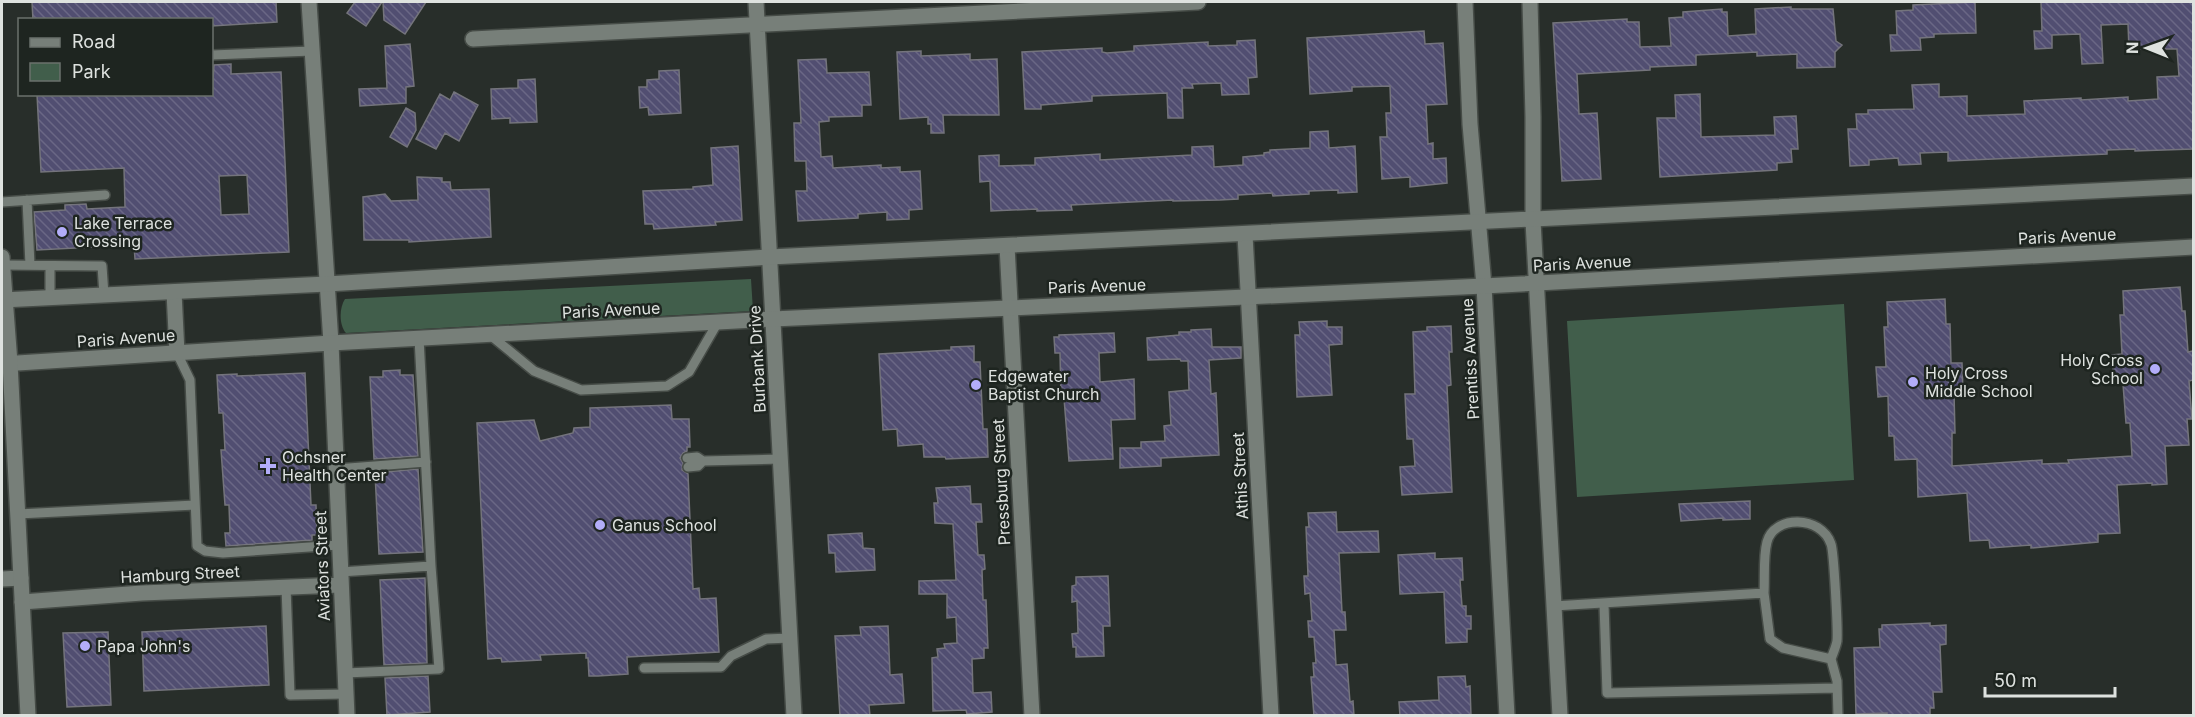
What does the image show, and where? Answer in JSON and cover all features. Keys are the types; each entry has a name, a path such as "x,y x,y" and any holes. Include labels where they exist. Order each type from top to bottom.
{"street":[{"name":"Aviators Street","path":"309,2 331,343 347,716"},
{"name":"Burbank Drive","path":"756,2 794,716"},
{"path":"473,39 1198,2"},
{"name":"Prentiss Avenue","path":"1465,2 1470,124 1484,286 1507,716"},
{"path":"1530,2 1533,221 1560,716"},
{"path":"3,300 770,258 2193,186"},
{"name":"Athis Street","path":"1245,235 1270,716"},
{"name":"Pressburg Street","path":"1007,246 1032,716"},
{"name":"Paris Avenue","path":"6,364 489,334 1537,284 2193,247"},
{"path":"2,258 6,364 18,514 28,716"},
{"path":"174,292 177,353"},
{"path":"2,579 21,578"},
{"name":"Hamburg Street","path":"22,602 142,593 286,587 340,578"}],"lane":[{"path":"213,55 312,51"},
{"path":"2,202 105,195"},
{"path":"27,200 30,266"},
{"path":"2,265 102,266 104,295"},
{"path":"50,266 50,298"},
{"path":"489,334 534,371 581,390 667,386 688,372 718,322"},
{"path":"345,673 439,669 419,338"},
{"path":"177,353 190,380 197,546 205,551 223,553 339,545"},
{"path":"688,462 698,466 703,461 780,459"},
{"path":"336,469 426,462"},
{"path":"18,514 195,506"},
{"path":"1831,658 1783,648 1770,639 1764,593 1767,540 1778,527 1805,521 1820,527 1831,544 1837,640 1831,658 1837,688 1838,716"},
{"path":"340,578 431,566"},
{"path":"286,587 290,695 346,694"},
{"path":"1554,606 1764,593"},
{"path":"1604,604 1607,693 1837,688"},
{"path":"644,669 722,667 732,656 766,639 790,638"}],"green space":[{"path":"751,279 753,311 346,333 341,321 345,299"},
{"path":"1844,304 1854,480 1577,497 1567,321"}],"building":[{"path":"32,2 276,2 277,22 213,26 213,18 33,18"},
{"path":"355,2 382,2 366,26 347,13"},
{"path":"383,2 426,2 405,34 384,20"},
{"path":"1975,2 1976,33 1934,34 1934,37 1920,38 1921,50 1891,51 1890,35 1897,35 1896,11 1913,10 1913,5"},
{"path":"2041,2 2193,2 2193,149 2107,150 2107,154 1948,161 1948,152 1920,153 1921,164 1899,165 1898,158 1869,160 1869,165 1850,166 1848,129 1857,129 1856,114 1868,114 1868,110 1914,109 1912,85 1939,84 1939,97 1967,96 1967,116 2025,114 2024,101 2128,97 2128,101 2158,99 2157,77 2179,76 2177,49 2129,49 2128,24 2101,25 2103,63 2082,64 2080,34 2052,35 2052,48 2035,49 2034,31 2042,31"},
{"path":"1791,7 1791,9 1833,9 1836,41 1842,45 1835,52 1835,67 1797,68 1797,54 1757,56 1757,52 1696,55 1696,65 1577,74 1579,114 1597,113 1601,179 1562,181 1553,23 1627,19 1627,22 1639,22 1640,47 1671,46 1669,18 1683,17 1683,12 1722,9 1722,12 1727,12 1728,36 1756,34 1755,9"},
{"path":"1424,31 1425,44 1443,43 1447,104 1426,105 1428,144 1433,143 1433,159 1446,158 1447,183 1410,187 1410,177 1382,179 1380,137 1387,137 1386,113 1391,113 1390,86 1352,87 1352,91 1310,94 1307,38"},
{"path":"1255,40 1257,77 1248,78 1249,94 1222,95 1221,83 1192,84 1193,88 1182,88 1183,118 1168,118 1167,93 1092,96 1092,101 1041,105 1041,109 1025,109 1022,52 1102,48 1102,52 1107,53 1134,51 1134,46 1208,42 1208,46 1237,45 1237,41"},
{"path":"410,44 414,86 406,87 406,103 360,106 359,89 387,88 385,46"},
{"path":"921,51 921,56 970,54 970,60 997,59 999,115 943,115 944,133 931,133 928,117 900,119 897,52"},
{"path":"826,59 827,73 869,72 871,105 862,105 862,116 829,117 829,121 819,122 821,157 832,156 833,168 881,165 881,168 900,167 900,172 920,171 922,209 909,210 909,219 887,220 887,212 858,214 858,218 798,221 796,191 807,191 806,161 795,161 794,123 801,123 798,60"},
{"path":"231,64 231,74 281,72 289,252 135,259 134,245 37,250 34,212 65,210 65,205 86,204 87,209 125,207 124,168 41,172 37,96 213,96 214,65","holes":["247,175 249,214 221,215 219,176"]},
{"path":"679,70 681,113 649,115 648,107 640,108 639,87 647,87 647,80 659,79 659,71"},
{"path":"535,79 537,122 510,123 510,118 492,119 491,89 518,88 518,80"},
{"path":"454,92 478,105 459,141 445,133 436,149 416,139 440,94 450,100"},
{"path":"1700,94 1701,137 1775,135 1774,117 1796,116 1798,149 1791,149 1792,162 1777,163 1777,170 1660,177 1657,118 1676,118 1675,95"},
{"path":"406,108 415,113 416,130 407,147 390,137"},
{"path":"1328,131 1329,148 1355,146 1357,192 1309,191 1309,194 1238,195 1238,199 1071,205 1072,210 991,211 990,181 980,182 979,156 999,155 999,166 1035,165 1035,158 1100,154 1100,160 1192,155 1192,147 1213,146 1214,167 1243,165 1243,157 1264,155 1270,150 1310,148 1310,132"},
{"path":"738,146 742,220 715,222 716,225 654,229 653,224 645,224 643,191 693,189 693,187 713,185 711,148"},
{"path":"417,177 442,178 442,182 450,182 451,190 489,189 491,237 409,242 409,240 364,240 363,197 385,194 391,201 418,200"},
{"path":"2180,287 2182,311 2185,311 2188,352 2193,351 2193,380 2189,381 2192,419 2187,419 2189,445 2165,446 2167,484 2117,485 2120,533 2098,534 2098,542 2031,548 2031,545 1990,548 1989,540 1970,541 1967,493 1918,497 1917,459 1895,460 1894,436 1889,436 1888,396 1878,397 1876,367 1886,367 1884,327 1888,327 1887,302 1945,299 1946,324 1950,324 1951,363 1962,363 1963,392 1954,393 1955,433 1952,433 1952,466 2042,460 2042,464 2069,463 2068,460 2132,456 2130,423 2126,423 2123,384 2114,385 2112,355 2122,354 2120,315 2124,315 2123,291"},
{"path":"1327,321 1327,327 1342,327 1342,344 1329,345 1332,395 1297,397 1295,335 1300,335 1299,322"},
{"path":"1451,326 1452,352 1449,352 1451,385 1447,386 1452,492 1402,495 1400,467 1415,466 1413,439 1407,439 1405,394 1415,394 1413,332 1427,331 1427,327"},
{"path":"1211,329 1212,347 1241,347 1241,358 1209,360 1211,394 1216,393 1219,455 1161,458 1161,466 1120,468 1120,448 1141,448 1141,442 1165,441 1164,426 1171,425 1169,392 1189,390 1188,361 1148,360 1147,338"},
{"path":"1114,333 1115,352 1099,353 1100,382 1134,379 1135,419 1111,420 1113,459 1069,461 1064,398 1061,398 1060,353 1055,353 1054,337"},
{"path":"974,346 974,362 980,362 983,429 987,429 988,457 946,459 945,457 924,457 923,444 898,446 897,429 883,430 879,354 951,350 951,347"},
{"path":"400,370 400,375 413,375 418,456 374,459 370,377 383,377 383,371"},
{"name":"Ochsner Health Center","path":"305,373 311,505 316,505 317,535 312,535 312,540 226,546 225,533 230,533 229,505 225,505 221,450 225,450 223,413 219,413 217,375"},
{"path":"671,405 672,419 689,419 690,447 687,447 687,451 680,458 683,463 682,470 688,474 693,589 699,588 700,599 716,598 719,652 627,657 628,674 598,676 589,676 586,653 540,655 541,660 502,662 501,658 488,659 477,423 534,420 540,441 573,433 574,428 590,427 590,408"},
{"path":"418,469 423,552 379,554 375,473"},
{"path":"970,486 971,504 981,504 982,522 976,522 978,555 984,555 983,600 986,600 988,648 984,648 984,658 972,659 973,693 991,692 992,712 967,714 966,710 933,711 932,658 938,657 937,649 945,648 944,644 957,643 956,617 947,618 947,594 919,594 919,581 956,580 953,524 935,523 934,503 938,503 936,488"},
{"path":"1750,501 1750,519 1681,521 1679,504"},
{"path":"1336,512 1337,532 1378,531 1379,552 1339,553 1342,612 1345,612 1346,630 1334,630 1336,665 1347,664 1350,702 1353,701 1354,716 1314,716 1311,677 1314,677 1313,663 1316,663 1314,637 1309,637 1308,621 1312,621 1310,593 1305,594 1304,576 1308,576 1306,527 1309,527 1308,513"},
{"path":"862,533 863,548 874,549 875,570 836,572 835,553 829,553 828,535"},
{"path":"1435,553 1435,559 1462,558 1463,580 1460,580 1462,606 1466,606 1466,616 1471,616 1471,629 1467,629 1467,642 1446,643 1444,592 1400,594 1398,555"},
{"path":"1108,576 1110,626 1103,626 1104,656 1076,657 1072,634 1078,633 1077,601 1072,602 1072,586 1076,585 1076,577"},
{"path":"425,578 427,663 384,665 380,580"},
{"path":"1930,623 1930,626 1946,625 1946,644 1940,645 1942,692 1933,692 1934,708 1930,708 1930,716 1887,716 1887,713 1856,714 1854,648 1880,647 1879,629 1882,629 1882,625"},
{"path":"266,626 269,685 144,691 142,632"},
{"path":"888,626 890,675 902,674 904,703 869,705 870,716 840,716 835,636 861,635 860,627"},
{"path":"108,632 111,705 67,707 63,633"},
{"path":"428,676 430,712 387,715 385,678"},
{"path":"1465,676 1466,687 1470,686 1471,716 1400,716 1399,702 1439,700 1438,677"}],"place":[{"name":"Lake Terrace Crossing","path":"62,232"},
{"name":"Holy Cross School","path":"2155,369"},
{"name":"Holy Cross Middle School","path":"1913,382"},
{"name":"Edgewater Baptist Church","path":"976,385"},
{"name":"Ochsner Health Center","path":"268,466"},
{"name":"Ganus School","path":"600,525"},
{"name":"Papa John's","path":"85,646"}]}
